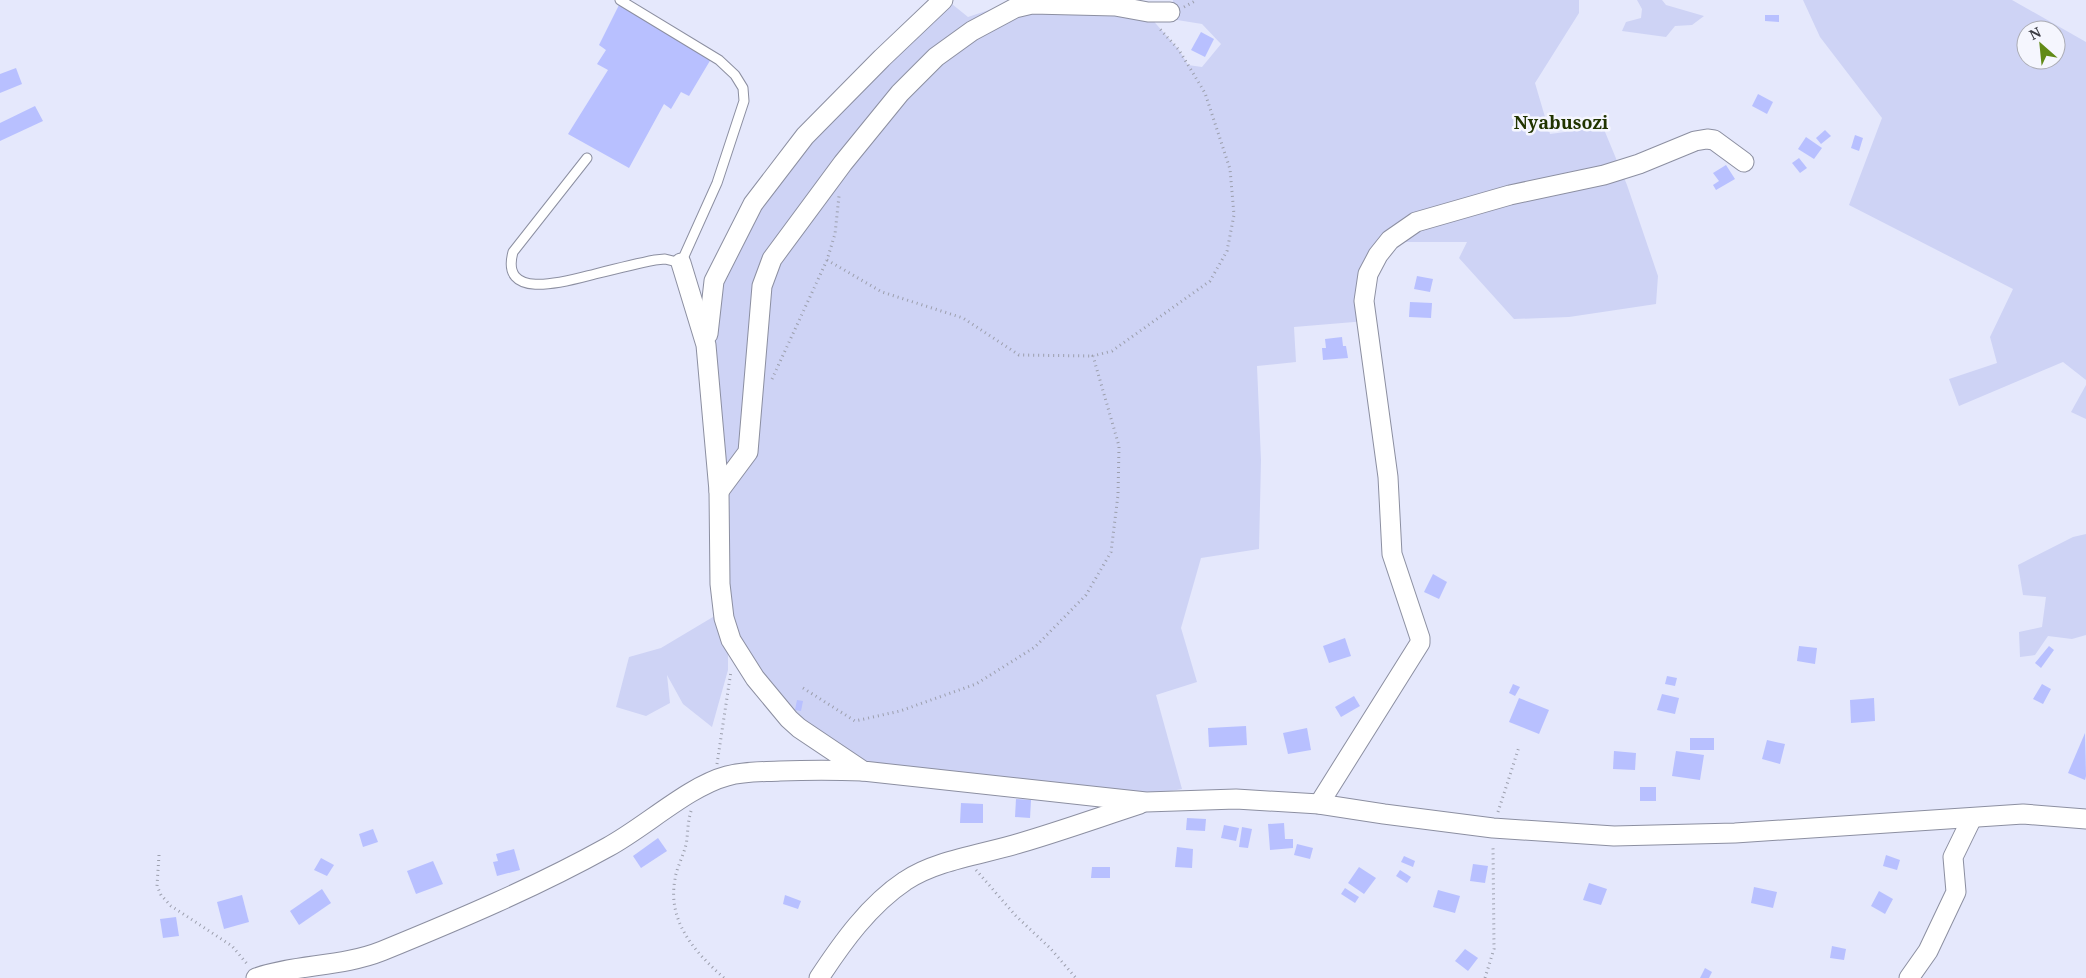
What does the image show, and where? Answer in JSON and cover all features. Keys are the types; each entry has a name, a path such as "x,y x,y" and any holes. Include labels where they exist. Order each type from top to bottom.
{"street":[{"path":"706,345 714,280 753,204 805,136 882,58 943,0"},
{"path":"719,491 748,452 762,286 772,259 843,163 900,93 936,57 972,31 1015,8 1032,4 1115,6 1148,12 1170,12"},
{"path":"1319,804 1420,642 1392,554 1388,477 1364,301 1368,274 1378,255 1390,240 1416,222 1510,195 1604,175 1639,164 1695,141 1714,140 1744,162"},
{"path":"681,263 706,345 719,491 720,584 724,618 731,640 755,678 789,719 799,728 863,771"},
{"path":"257,978 354,959 379,952 588,859 627,837 712,781 728,776 754,772 808,770 863,771 1146,802 1236,799 1319,804 1493,828 1614,836 1735,833 2023,814 2086,819"},
{"path":"819,978 854,930 878,904 905,880 962,858 1019,844 1146,802"},
{"path":"1909,978 1928,951 1956,892 1953,857 1972,818"}],"lane":[{"path":"588,158 513,252 510,263 515,276 519,280 532,284 550,285 655,260 665,259 681,263 717,183 744,101 743,88 735,75 719,60 620,0"}],"path":[{"path":"827,260 882,292 963,318 1019,355 1093,356 1112,351 1210,281 1227,251 1234,215 1230,169 1205,93 1179,50 1148,12"},
{"path":"770,384 827,260 835,234 843,163"},
{"path":"803,688 855,721 900,711 976,684 1035,647 1086,595 1111,552 1118,495 1119,446 1093,356"},
{"path":"715,769 731,680 731,640"},
{"path":"1486,978 1494,949 1493,828 1519,747"},
{"path":"696,790 687,826 687,839 675,877 674,905 678,922 686,937 703,960 724,978"},
{"path":"159,855 156,886 161,895 171,906 232,946 257,978"},
{"path":"962,858 977,871 1016,916 1050,948 1076,978"}],"shaded area":[{"path":"947,0 968,17 995,8 1009,0 1135,0 1179,50 1188,65 1202,67 1221,44 1202,24 1171,19 1173,0 1579,0 1579,13 1535,83 1550,134 1603,127 1627,185 1658,276 1656,304 1569,317 1514,319 1459,258 1467,242 1395,242 1372,277 1366,321 1294,327 1296,362 1257,366 1261,460 1259,549 1201,558 1181,628 1197,682 1156,695 1182,789 1149,795 869,765 801,727 769,685 739,637 727,597 712,369 715,282 806,137"},
{"path":"1637,0 1662,0 1666,5 1704,16 1692,25 1675,26 1666,37 1622,31 1626,22 1641,18 1642,9"},
{"path":"1803,0 2012,0 2047,20 2016,20 2016,70 2066,70 2066,31 2086,42 2086,380 2063,362 1959,406 1949,379 1997,363 1990,337 2013,289 1849,205 1882,118 1820,37"},
{"path":"2086,385 2086,419 2071,412"},
{"path":"2086,534 2086,635 2072,639 2048,636 2035,655 2020,657 2019,632 2042,627 2046,597 2023,595 2018,565 2073,537"},
{"path":"723,611 728,636 728,670 712,727 683,704 667,675 670,703 646,716 616,707 629,657 661,648"}],"building":[{"path":"619,5 711,59 689,96 681,92 671,109 664,104 629,168 568,134 608,70 597,64 606,50 599,45"},
{"path":"1765,15 1779,15 1779,22 1765,21"},
{"path":"1201,32 1214,39 1205,57 1191,50"},
{"path":"16,68 22,84 0,93 0,74"},
{"path":"1758,94 1773,102 1767,114 1752,106"},
{"path":"35,106 43,121 0,141 0,123"},
{"path":"1825,130 1831,136 1821,144 1816,138"},
{"path":"1855,135 1863,138 1859,151 1851,148"},
{"path":"1806,137 1822,148 1814,159 1798,149"},
{"path":"1799,158 1807,168 1800,173 1792,163"},
{"path":"1726,165 1735,179 1716,190 1713,185 1719,181 1713,173"},
{"path":"1417,276 1433,279 1430,292 1414,289"},
{"path":"1410,302 1432,303 1431,318 1409,317"},
{"path":"1342,337 1343,346 1346,346 1348,358 1323,360 1322,348 1326,348 1325,339"},
{"path":"1433,574 1447,582 1439,599 1424,592"},
{"path":"1345,638 1351,656 1329,663 1323,646"},
{"path":"1799,646 1817,648 1815,664 1797,661"},
{"path":"2049,646 2054,650 2041,668 2035,663"},
{"path":"1667,676 1677,678 1675,686 1665,684"},
{"path":"1513,684 1520,687 1515,696 1509,693"},
{"path":"2042,684 2051,689 2043,704 2033,699"},
{"path":"1662,694 1679,698 1675,714 1657,710"},
{"path":"1354,696 1360,706 1341,717 1335,707"},
{"path":"1519,698 1549,710 1539,734 1509,722"},
{"path":"1874,698 1875,721 1851,723 1850,700"},
{"path":"797,700 803,701 801,711 795,710"},
{"path":"1246,726 1247,745 1209,747 1208,728"},
{"path":"1307,728 1311,750 1288,754 1283,733"},
{"path":"2085,733 2086,776 2085,780 2068,773"},
{"path":"1690,738 1714,738 1714,750 1690,750"},
{"path":"1767,740 1785,744 1780,764 1762,759"},
{"path":"1614,751 1636,753 1635,770 1613,769"},
{"path":"1676,751 1704,755 1700,780 1672,776"},
{"path":"1640,787 1656,787 1656,801 1640,801"},
{"path":"1016,799 1031,800 1030,818 1015,817"},
{"path":"961,803 983,804 983,823 960,823"},
{"path":"1187,818 1206,819 1205,831 1186,830"},
{"path":"1284,823 1285,839 1293,839 1293,848 1270,850 1268,824"},
{"path":"1224,825 1239,828 1236,841 1221,838"},
{"path":"1242,827 1252,829 1248,848 1239,847"},
{"path":"373,829 378,842 363,847 359,834"},
{"path":"658,838 667,851 641,868 633,856"},
{"path":"1297,844 1313,848 1310,859 1294,855"},
{"path":"1177,847 1193,849 1192,868 1175,867"},
{"path":"514,849 520,870 497,876 493,862 498,861 496,854"},
{"path":"1886,855 1900,860 1897,870 1883,866"},
{"path":"1404,856 1415,861 1413,867 1401,862"},
{"path":"321,858 334,865 327,876 314,870"},
{"path":"433,861 443,884 416,894 407,871"},
{"path":"1473,864 1488,866 1485,883 1470,881"},
{"path":"1092,867 1110,867 1110,878 1091,878"},
{"path":"1359,867 1376,878 1364,894 1348,883"},
{"path":"1400,870 1411,877 1407,883 1396,876"},
{"path":"1589,883 1607,889 1601,905 1583,900"},
{"path":"1754,887 1777,892 1773,908 1751,903"},
{"path":"1345,888 1359,897 1355,903 1341,894"},
{"path":"322,889 331,903 299,925 290,911"},
{"path":"1438,890 1460,896 1455,913 1433,907"},
{"path":"1879,891 1893,899 1885,914 1871,906"},
{"path":"242,895 249,922 224,929 217,902"},
{"path":"785,895 801,901 798,909 783,904"},
{"path":"176,917 179,936 163,938 160,919"},
{"path":"1832,946 1846,949 1844,960 1830,958"},
{"path":"1465,949 1478,958 1468,971 1455,961"},
{"path":"1705,968 1712,972 1709,978 1700,978"}],"district":[{"name":"Nyabusozi","path":"1561,123"}]}
